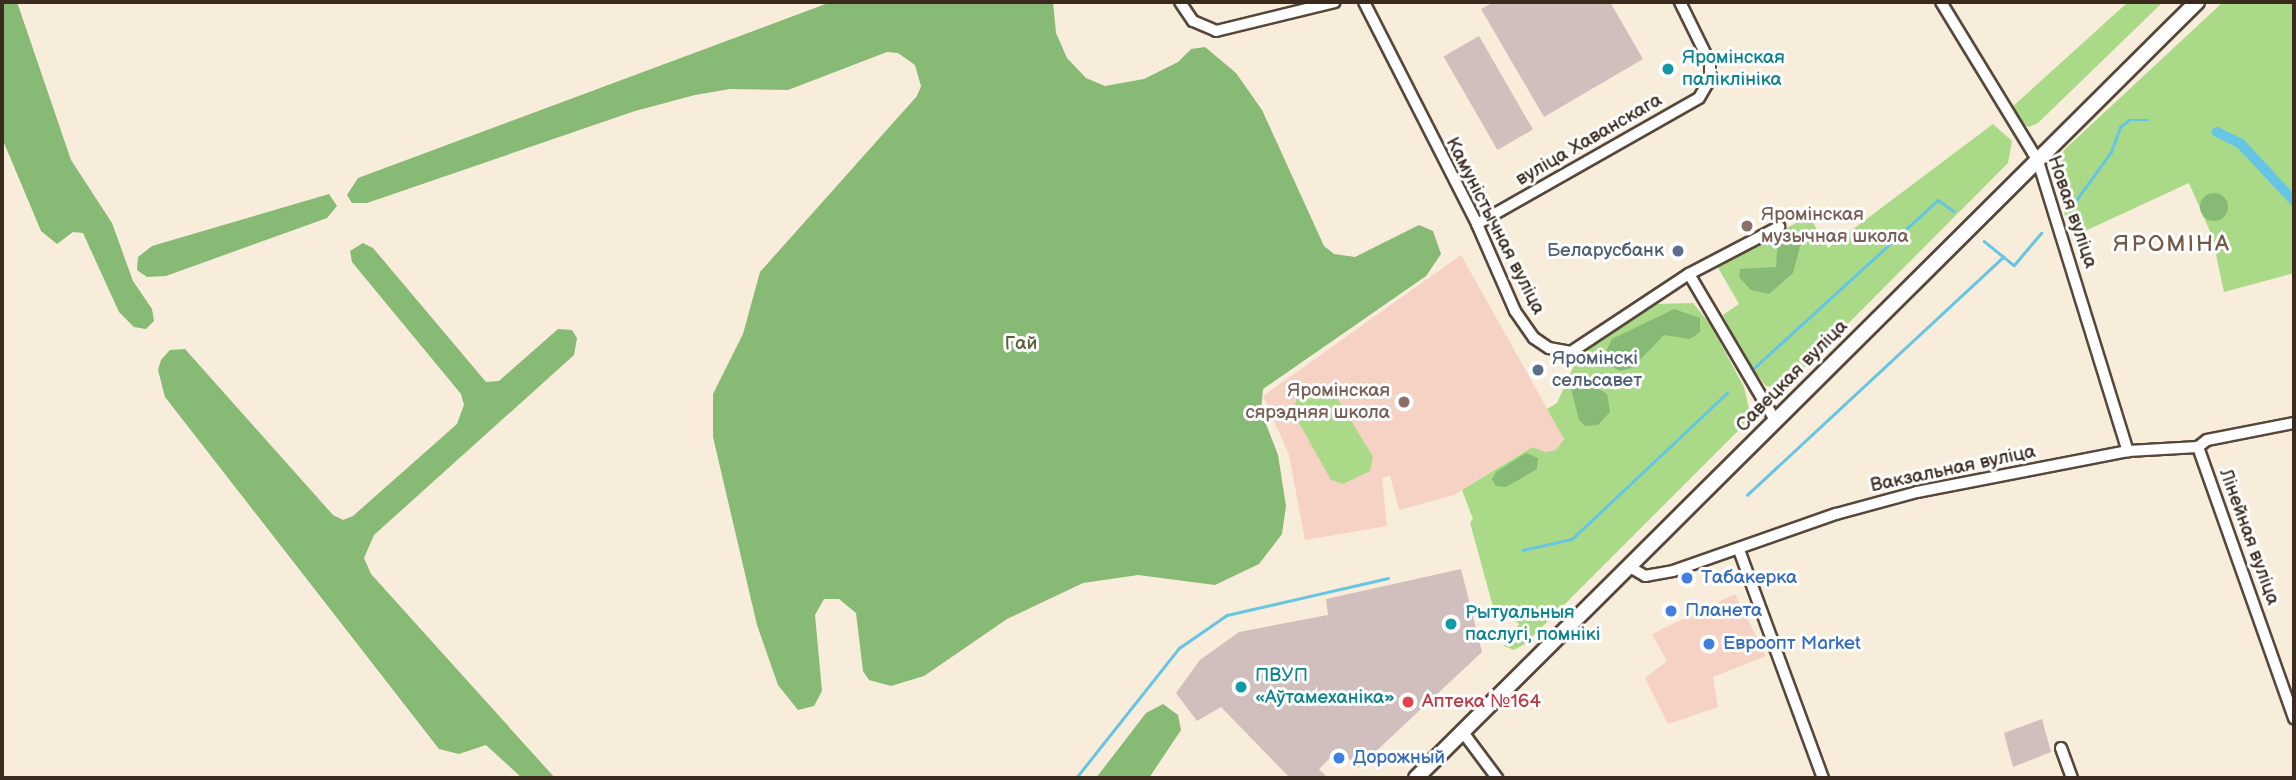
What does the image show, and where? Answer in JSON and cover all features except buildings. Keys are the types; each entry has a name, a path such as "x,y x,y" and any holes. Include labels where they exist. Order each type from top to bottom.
{"main road":[{"name":"Савецкая вуліца","path":"1416,778 2197,2"}],"street":[{"path":"1180,2 1193,21 1216,31 1335,2"},
{"name":"Камуністычная вуліца","path":"1364,2 1477,224 1515,312 1534,338 1549,348 1571,352 1689,274 1779,227"},
{"name":"вуліца Хаванскага","path":"1477,224 1699,98 1710,79 1710,63 1680,2"},
{"name":"Новая вуліца","path":"1941,2 2038,160 2128,452"},
{"path":"1689,274 1775,420"},
{"name":"Вакзальная вуліца","path":"1628,566 1645,576 1739,550 1836,514 1917,492 2128,452 2198,447 2207,440 2294,423"},
{"name":"Лінейная вуліца","path":"2198,447 2294,718"},
{"path":"1739,550 1823,778"},
{"path":"1462,731 1497,778"},
{"path":"2061,748 2072,778"}],"shaded area":[{"path":"1494,2 1610,2 1643,59 1544,117 1481,9"},
{"path":"1479,36 1533,130 1497,150 1443,56"},
{"name":"Яромінская сярэдняя школа","path":"1461,255 1564,439 1556,450 1545,452 1531,447 1454,495 1399,510 1390,476 1382,478 1387,526 1305,540 1289,455 1263,396"},
{"path":"1461,569 1482,652 1358,768 1339,749 1319,769 1328,778 1290,778 1221,707 1197,721 1176,693 1200,660 1239,632 1328,615 1326,599"},
{"path":"1735,594 1766,656 1713,677 1718,707 1668,724 1645,678 1667,661 1652,634"},
{"path":"2042,719 2051,752 2013,767 2004,733"}],"green space":[{"path":"2,2 17,2 71,160 112,223 133,281 152,309 154,321 146,329 134,327 119,312 83,233 73,232 57,244 41,231 2,138"},
{"name":"Гай","path":"831,2 1053,2 1056,33 1067,58 1086,78 1105,86 1144,79 1178,62 1191,49 1205,47 1236,73 1262,110 1324,246 1334,254 1355,257 1419,225 1433,231 1441,254 1426,276 1263,389 1261,411 1278,455 1286,506 1282,534 1259,564 1215,585 1138,575 1083,583 1007,619 924,676 891,686 869,680 863,671 856,613 839,599 824,599 815,615 822,691 814,706 798,710 778,685 757,625 713,437 713,394 743,334 760,272 917,96 921,86 915,65 898,53 887,52 788,90 730,89 695,95 635,111 367,203 352,203 347,195 358,178"},
{"path":"2128,2 2163,2 2038,123 2029,127 2020,123 2011,108"},
{"path":"2223,2 2294,2 2294,273 2224,292 2212,236 2189,183 2072,237 2054,181 2064,150"},
{"path":"1993,124 2012,141 2008,163 1783,389 1766,386 1746,361 1723,315 1739,304 1717,266 1809,216 1828,248"},
{"path":"2214,193 2224,197 2228,207 2224,217 2214,221 2204,217 2200,207 2204,197"},
{"path":"329,194 337,206 327,218 166,276 147,277 137,270 138,257 152,246"},
{"path":"1789,233 1796,233 1801,243 1793,273 1769,294 1751,290 1739,277 1740,269 1776,267 1778,239"},
{"path":"363,243 373,248 486,382 499,381 558,329 572,330 577,338 574,355 374,535 364,558 371,574 555,778 522,778 486,745 459,754 439,749 165,397 158,370 161,360 170,350 185,349 333,515 343,520 353,516 457,424 464,405 461,394 352,262 350,251"},
{"path":"1693,303 1710,324 1744,387 1751,418 1525,644 1514,650 1504,646 1519,624 1501,607 1495,614 1470,523 1473,519 1462,490 1532,447 1545,452 1556,450 1564,439 1547,409 1557,403 1577,359 1594,344 1655,304"},
{"path":"1674,309 1700,318 1700,332 1690,339 1664,335 1632,368 1620,371 1610,365 1606,351 1612,339"},
{"path":"1581,377 1607,394 1610,412 1598,425 1585,426 1579,420 1571,388"},
{"path":"1329,384 1373,457 1370,471 1343,484 1331,480 1293,412 1297,398"},
{"path":"1526,453 1538,458 1537,469 1506,487 1496,486 1492,479 1496,472"},
{"path":"1163,704 1178,715 1181,730 1149,778 1096,778 1146,713"}],"waterway":[{"path":"2069,210 2111,152 2120,127 2129,120 2148,120"},
{"path":"2217,132 2240,143 2294,201"},
{"path":"1754,368 1938,200 1954,211"},
{"path":"1984,241 2014,265 2041,233"},
{"path":"1747,495 2003,257"},
{"path":"1523,550 1572,539 1727,393"},
{"path":"1076,778 1179,648 1227,615 1388,578"}],"place":[{"name":"Яромінская паліклініка","path":"1668,69"},
{"name":"Яромінская музычная школа","path":"1747,226"},
{"name":"Беларусбанк","path":"1678,251"},
{"name":"Яромінскі сельсавет","path":"1538,370"},
{"name":"Яромінская сярэдняя школа","path":"1404,402"},
{"name":"Табакерка","path":"1687,578"},
{"name":"Планета","path":"1671,611"},
{"name":"Рытуальныя паслугі, помнікі","path":"1451,624"},
{"name":"Евроопт Market","path":"1709,644"},
{"name":"ПВУП «Аўтамеханіка»","path":"1241,687"},
{"name":"Аптека №164","path":"1408,702"},
{"name":"Дорожный","path":"1339,758"}],"district":[{"name":"ЯРОМІНА","path":"2172,244"}]}
